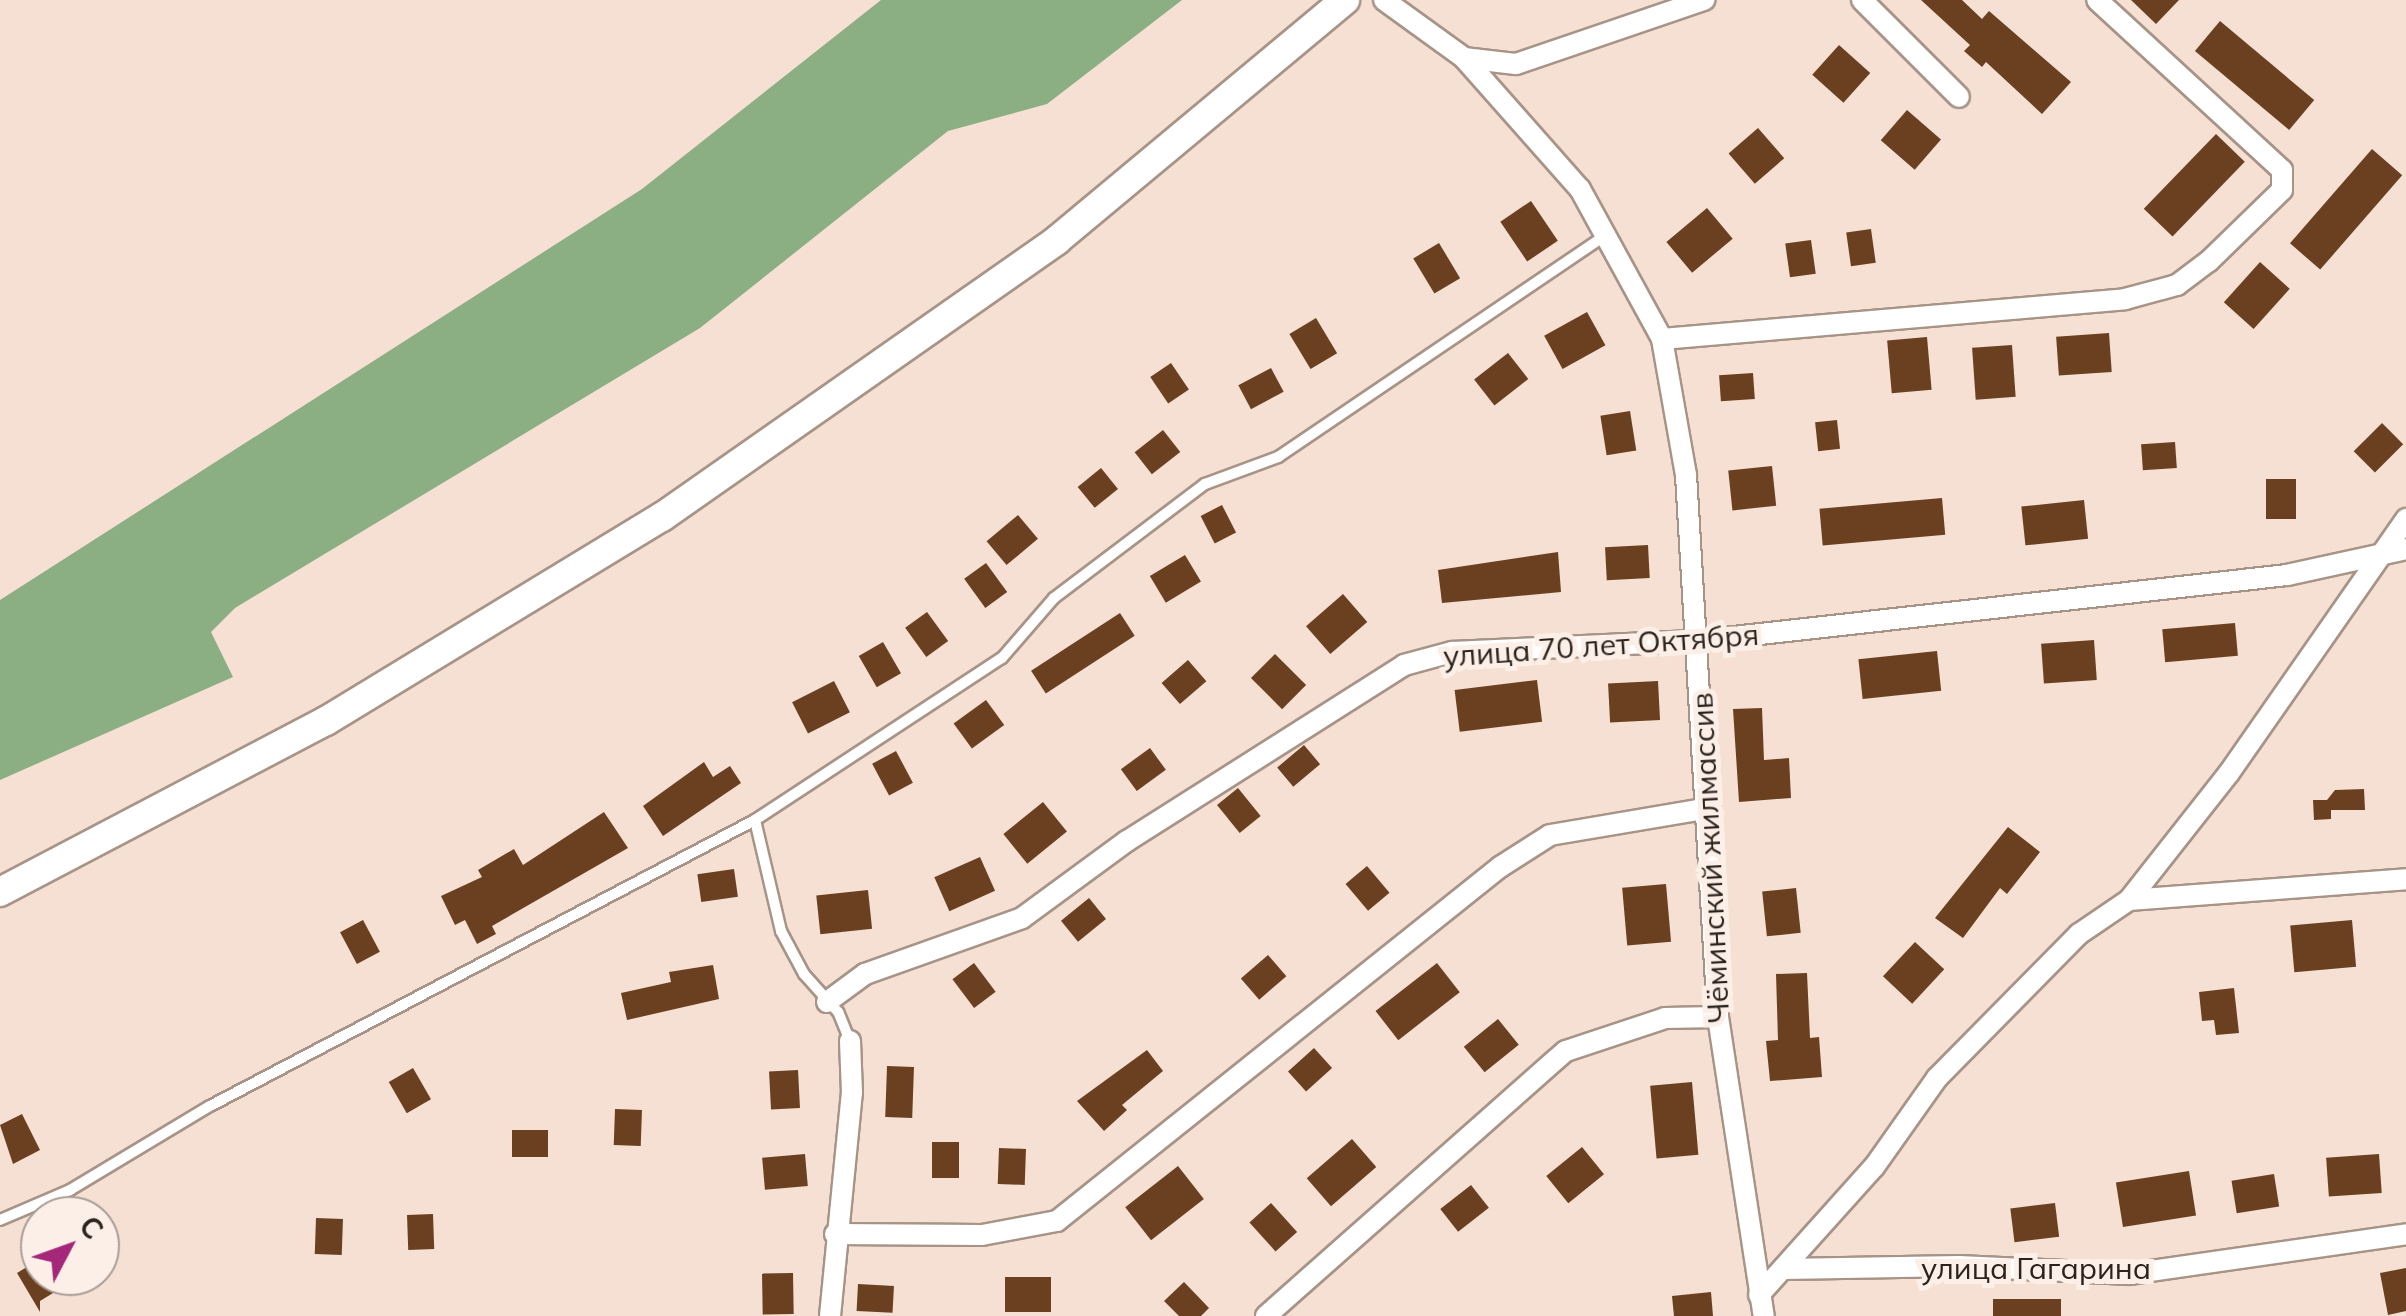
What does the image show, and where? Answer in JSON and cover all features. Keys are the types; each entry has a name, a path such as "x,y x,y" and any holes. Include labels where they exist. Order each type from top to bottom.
{"main road":[{"path":"0,892 326,721 662,518 1057,240 1345,0"}],"street":[{"name":"Чёминский жилмассив","path":"1384,0 1464,58 1580,189 1662,339 1686,475 1718,1017 1764,1316"},
{"name":"Чёминский жилмассив","path":"1464,58 1516,64 1704,0"},
{"path":"1862,0 1959,97"},
{"path":"1662,339 2125,299 2176,285 2208,262 2282,190 2282,170 2097,0"},
{"path":"1759,1295 1874,1166 1937,1078 2080,934 2129,900 2397,551 2406,520"},
{"name":"улица 70 лет Октября","path":"827,1002 865,974 1022,918 1126,841 1404,665 1452,652 1698,641 2288,575 2397,551"},
{"path":"835,1234 982,1236 1056,1222 1500,867 1550,836 1703,808"},
{"path":"2129,900 2406,879"},
{"path":"1266,1316 1566,1051 1665,1018 1718,1017"},
{"path":"830,1316 835,1234 852,1094 850,1041"},
{"name":"улица Гагарина","path":"1784,1270 1958,1266 2130,1274 2406,1234"}],"lane":[{"path":"0,1220 70,1190 210,1106 754,820 1002,658 1054,598 1205,484 1278,457 1608,234"},
{"path":"754,820 781,932 850,1041"}],"green space":[{"path":"881,0 1182,0 1047,104 948,131 700,328 235,608 211,632 233,677 0,780 0,600 642,189"}],"building":[{"path":"1921,0 1962,0 1982,19 1989,11 2071,82 2042,114 1986,62 1982,67 1964,51 1970,45"},
{"path":"2131,0 2179,0 2156,24"},
{"path":"2220,21 2314,100 2289,130 2195,51"},
{"path":"1839,45 1870,73 1843,103 1812,75"},
{"path":"1907,110 1941,140 1915,170 1881,140"},
{"path":"1758,128 1784,158 1755,184 1729,154"},
{"path":"2216,134 2245,162 2173,237 2144,209"},
{"path":"2372,149 2402,175 2320,270 2290,243"},
{"path":"1531,201 1558,241 1527,261 1500,222"},
{"path":"1707,208 1733,239 1692,273 1666,242"},
{"path":"1871,229 1876,263 1851,266 1846,232"},
{"path":"1811,240 1816,274 1790,277 1785,244"},
{"path":"1439,243 1460,278 1434,294 1413,258"},
{"path":"2260,262 2290,289 2254,329 2224,302"},
{"path":"1587,312 1605,345 1563,369 1544,336"},
{"path":"1316,318 1337,353 1311,369 1289,334"},
{"path":"2109,333 2112,372 2059,376 2056,337"},
{"path":"1927,337 1932,390 1892,393 1887,340"},
{"path":"2012,345 2016,397 1976,400 1972,348"},
{"path":"1508,353 1528,379 1494,405 1474,379"},
{"path":"1171,363 1189,390 1168,404 1150,377"},
{"path":"1271,368 1284,392 1251,409 1238,385"},
{"path":"1753,373 1755,399 1721,401 1719,375"},
{"path":"1630,411 1636,451 1607,455 1600,416"},
{"path":"1837,420 1840,449 1818,451 1815,422"},
{"path":"2382,423 2403,444 2375,472 2354,451"},
{"path":"1163,430 1180,452 1152,474 1135,452"},
{"path":"2175,442 2177,468 2143,470 2141,444"},
{"path":"1772,466 1776,506 1732,510 1728,471"},
{"path":"1101,468 1118,489 1095,508 1078,487"},
{"path":"2266,479 2296,479 2296,519 2266,519"},
{"path":"1942,498 1945,535 1823,546 1819,509"},
{"path":"2084,500 2088,539 2025,545 2021,507"},
{"path":"1222,505 1236,533 1215,544 1201,516"},
{"path":"1018,515 1038,539 1007,565 987,541"},
{"path":"1648,545 1650,578 1607,580 1605,547"},
{"path":"1558,552 1561,592 1442,603 1438,570"},
{"path":"1185,555 1201,582 1166,603 1150,576"},
{"path":"986,563 1007,592 985,608 964,579"},
{"path":"1343,594 1367,622 1330,654 1306,626"},
{"path":"927,612 948,641 926,657 905,628"},
{"path":"1120,613 1135,636 1046,693 1031,671"},
{"path":"2235,623 2238,656 2165,662 2162,629"},
{"path":"2094,640 2097,680 2044,684 2041,644"},
{"path":"883,642 901,673 877,687 859,656"},
{"path":"1937,651 1941,691 1863,699 1858,659"},
{"path":"1275,654 1306,685 1282,709 1251,678"},
{"path":"1188,660 1206,681 1180,704 1162,683"},
{"path":"1537,680 1542,722 1460,732 1455,690"},
{"path":"834,681 850,712 808,734 792,702"},
{"path":"1658,681 1660,720 1610,723 1608,684"},
{"path":"986,700 1004,725 972,749 954,724"},
{"path":"1762,708 1764,760 1789,758 1791,798 1739,802 1733,709"},
{"path":"1304,745 1320,764 1293,787 1277,767"},
{"path":"1150,748 1166,770 1137,791 1121,769"},
{"path":"896,751 913,783 889,795 872,764"},
{"path":"704,762 713,777 730,766 741,783 663,836 643,806"},
{"path":"1238,788 1261,816 1240,833 1217,805"},
{"path":"2364,789 2365,810 2331,810 2331,819 2314,820 2313,800 2327,800 2335,790"},
{"path":"1043,802 1067,832 1027,864 1003,834"},
{"path":"604,812 628,848 492,926 496,934 477,944 465,920 455,925 441,896 482,877 478,870 514,849 523,865"},
{"path":"2008,827 2040,852 2007,894 2000,888 1963,938 1935,918"},
{"path":"980,857 995,891 949,911 934,877"},
{"path":"1367,866 1389,893 1368,911 1346,884"},
{"path":"734,869 738,897 701,902 697,874"},
{"path":"1666,884 1671,942 1627,946 1622,888"},
{"path":"1796,888 1801,933 1767,936 1762,892"},
{"path":"868,890 872,929 820,934 816,895"},
{"path":"1089,898 1106,919 1078,942 1061,921"},
{"path":"363,920 380,952 357,964 340,932"},
{"path":"2352,920 2356,967 2294,972 2290,925"},
{"path":"1915,942 1944,969 1912,1004 1883,976"},
{"path":"1268,955 1286,976 1259,1000 1241,979"},
{"path":"974,963 996,992 974,1008 952,979"},
{"path":"1437,963 1460,992 1398,1040 1376,1011"},
{"path":"713,965 719,999 627,1020 621,993 671,982 669,972"},
{"path":"1807,973 1810,1038 1819,1037 1822,1077 1770,1081 1766,1041 1778,1040 1776,974"},
{"path":"2234,988 2239,1033 2216,1035 2214,1020 2202,1021 2199,992"},
{"path":"1498,1019 1519,1045 1485,1072 1464,1047"},
{"path":"1314,1048 1332,1068 1306,1091 1288,1071"},
{"path":"1147,1050 1163,1071 1122,1105 1127,1110 1104,1131 1077,1101"},
{"path":"887,1066 914,1067 912,1118 885,1117"},
{"path":"413,1068 431,1099 407,1113 389,1082"},
{"path":"798,1070 800,1108 771,1109 769,1072"},
{"path":"1692,1082 1698,1155 1657,1158 1650,1086"},
{"path":"615,1109 642,1110 641,1146 614,1145"},
{"path":"22,1114 40,1150 13,1164 0,1125"},
{"path":"512,1130 548,1130 548,1157 512,1157"},
{"path":"1352,1139 1376,1167 1331,1206 1307,1178"},
{"path":"932,1142 959,1142 959,1178 932,1178"},
{"path":"1582,1147 1604,1174 1568,1203 1546,1176"},
{"path":"999,1148 1026,1149 1025,1185 998,1184"},
{"path":"805,1154 808,1186 765,1190 762,1158"},
{"path":"2379,1154 2382,1193 2329,1197 2326,1158"},
{"path":"1178,1166 1204,1199 1151,1240 1125,1207"},
{"path":"2189,1171 2196,1215 2123,1227 2116,1183"},
{"path":"2274,1174 2279,1207 2237,1213 2232,1181"},
{"path":"1471,1185 1489,1208 1458,1232 1440,1209"},
{"path":"1271,1203 1297,1232 1276,1251 1249,1222"},
{"path":"2055,1203 2059,1237 2014,1242 2010,1208"},
{"path":"433,1214 434,1249 408,1250 407,1215"},
{"path":"316,1218 343,1219 342,1255 315,1254"},
{"path":"2406,1268 2406,1311 2388,1315 2380,1273"},
{"path":"793,1273 794,1314 763,1315 762,1274"},
{"path":"1005,1277 1051,1277 1051,1312 1005,1312"},
{"path":"1184,1282 1209,1308 1201,1316 1179,1316 1164,1301"},
{"path":"858,1284 894,1286 893,1313 857,1311"},
{"path":"1711,1292 1713,1316 1674,1316 1672,1296"},
{"path":"31,1296 48,1296 40,1301 40,1312"},
{"path":"1993,1299 2061,1299 2061,1316 1993,1316"}]}
